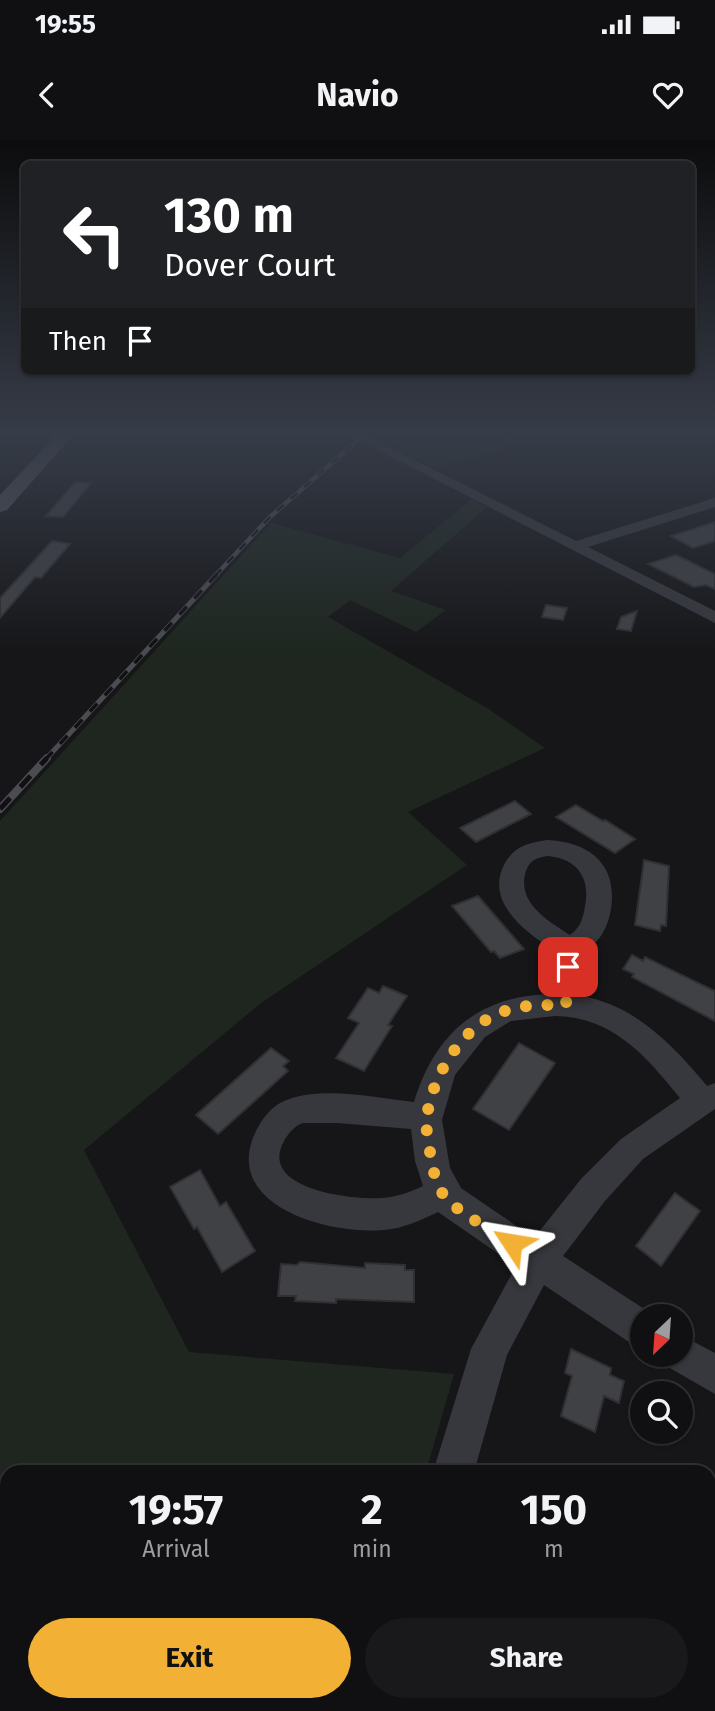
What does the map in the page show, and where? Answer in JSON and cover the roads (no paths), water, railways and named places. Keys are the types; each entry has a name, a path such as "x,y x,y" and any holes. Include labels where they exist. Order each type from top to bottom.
{"street":[{"path":"499,507 715,618"},
{"path":"576,546 698,507"},
{"path":"566,1005 569,947"},
{"path":"455,1465 490,1349 538,1261 593,1189 632,1149 708,1099 638,1035 602,1013 566,1005 536,1004 503,1012 479,1025 456,1048 433,1091 426,1118 434,1174 443,1194 454,1205 538,1261 630,1321"},
{"path":"426,1118 322,1109 292,1112 275,1126 265,1146 265,1167 276,1186 300,1202 325,1210 363,1214 397,1213 443,1194"},
{"path":"693,1361 715,1375"}],"railway":[{"path":"215,576 281,507"},
{"path":"45,760 217,574"},
{"path":"0,809 47,758"}]}
